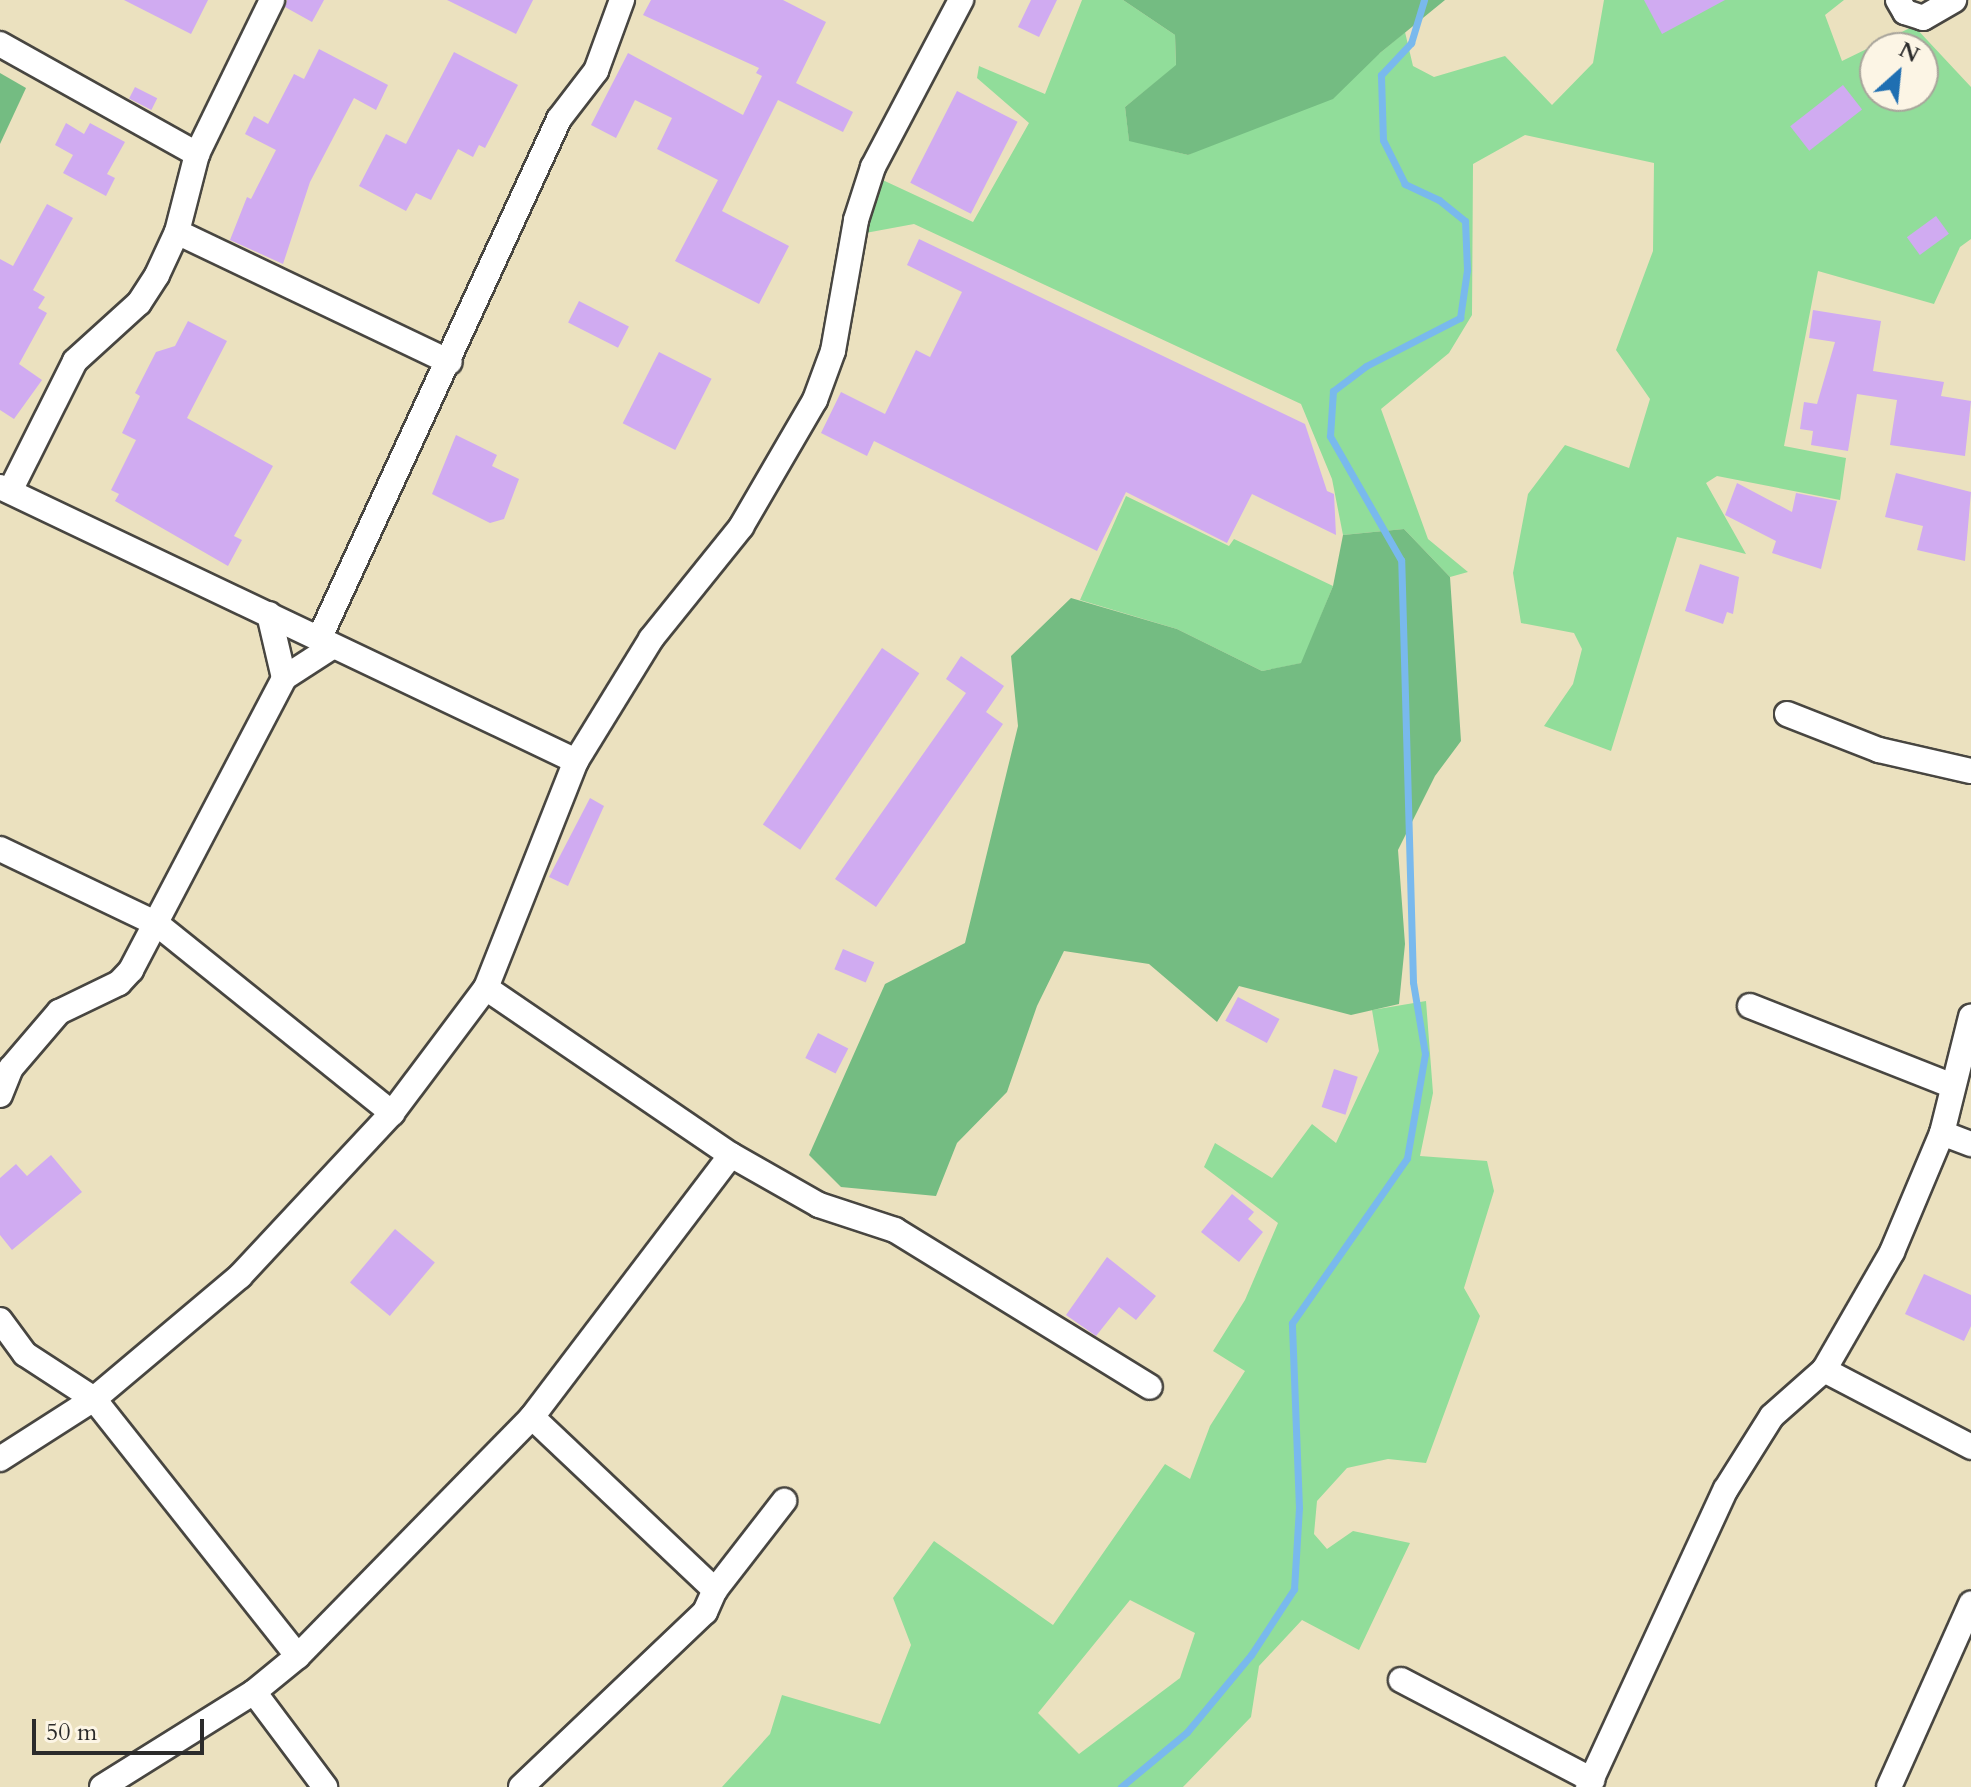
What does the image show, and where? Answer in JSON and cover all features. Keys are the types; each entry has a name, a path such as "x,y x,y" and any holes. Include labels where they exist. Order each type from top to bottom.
{"street":[{"path":"272,0 197,154 177,232 139,303 75,361 5,489 576,761"},
{"path":"0,1095 11,1068 59,1012 119,983 157,924 284,678 326,643 559,119 596,71 622,0"},
{"path":"0,1459 94,1399 240,1276 392,1113 486,988 576,761 651,639 741,527 815,400 833,351 856,220 873,167 961,0"},
{"path":"1898,0 1905,12 1923,18 1954,0"},
{"path":"0,44 197,154"},
{"path":"177,232 450,362"},
{"path":"269,614 284,678"},
{"path":"1787,714 1879,750 1971,771"},
{"path":"0,849 157,924 392,1113"},
{"path":"486,988 731,1155 819,1205 895,1230 1150,1387"},
{"path":"1750,1006 1951,1085"},
{"path":"1401,1680 1590,1784 1726,1489 1772,1416 1824,1370 1892,1252 1942,1133 1951,1085 1971,1017"},
{"path":"1942,1133 1971,1144"},
{"path":"102,1787 254,1692 298,1656 532,1417 731,1155"},
{"path":"0,1320 25,1354 94,1399 298,1656"},
{"path":"1824,1370 1971,1447"},
{"path":"532,1417 715,1590"},
{"path":"521,1787 705,1612 715,1590 784,1501"},
{"path":"1889,1787 1971,1604"},
{"path":"254,1692 325,1787"}],"green space":[{"path":"1082,0 1123,0 1175,35 1176,66 1125,107 1129,140 1188,155 1380,53 1405,32 1413,66 1434,77 1505,56 1552,105 1593,63 1604,0 1844,0 1825,15 1842,61 1859,53 1859,112 1939,112 1939,53 1971,87 1971,239 1960,247 1934,304 1818,271 1784,446 1846,458 1840,500 1717,476 1706,483 1746,554 1677,537 1611,751 1544,726 1573,684 1582,649 1574,633 1521,623 1513,573 1528,494 1565,445 1629,468 1650,399 1616,350 1653,251 1654,163 1525,135 1473,164 1472,315 1449,353 1381,409 1428,539 1468,572 1450,577 1404,529 1343,535 1332,479 1301,404 914,224 860,234 874,176 973,222 1029,123 977,78 979,66 1045,94"},
{"path":"1123,0 1445,0 1380,53 1333,99 1188,155 1129,141 1125,107 1176,65 1175,35"},
{"path":"1914,26 1920,32 1902,32"},
{"path":"0,73 26,88 0,144"},
{"path":"1126,496 1229,546 1234,539 1333,586 1302,663 1262,671 1177,629 1080,600"},
{"path":"1404,529 1450,577 1461,741 1435,776 1398,850 1405,944 1399,1004 1351,1015 1239,986 1217,1022 1149,964 1064,951 1037,1006 1007,1092 957,1143 936,1196 841,1187 809,1155 885,984 965,943 1018,726 1011,656 1071,598 1177,629 1262,671 1301,663 1333,586 1343,535"},
{"path":"1426,1001 1433,1093 1420,1156 1487,1161 1494,1191 1464,1288 1480,1316 1426,1463 1388,1459 1347,1468 1317,1501 1314,1534 1327,1549 1353,1531 1410,1543 1359,1650 1302,1620 1259,1666 1251,1717 1183,1787 722,1787 770,1734 782,1695 880,1724 911,1645 893,1598 934,1541 1053,1625 1165,1464 1190,1479 1210,1426 1245,1371 1213,1351 1245,1300 1278,1223 1204,1167 1215,1143 1272,1178 1312,1124 1336,1143 1379,1051 1372,1010","holes":["1130,1600 1195,1633 1180,1678 1079,1754 1038,1713"]}],"building":[{"path":"124,0 208,0 191,34"},
{"path":"287,0 324,0 312,22 285,7"},
{"path":"447,0 533,0 516,34"},
{"path":"651,0 783,0 826,22 796,83 853,112 843,132 778,100 722,211 789,246 759,304 675,261 718,180 657,149 672,118 635,100 616,138 591,125 628,53 743,115 762,76 756,73 759,68 643,15"},
{"path":"1031,0 1057,0 1039,37 1018,27"},
{"path":"1644,0 1725,0 1662,34"},
{"path":"319,49 388,85 376,110 354,98 310,182 283,264 230,240 247,197 251,199 276,150 245,134 254,116 268,124 294,74 304,79"},
{"path":"454,52 518,85 485,148 479,145 473,157 458,149 431,200 416,193 406,211 359,186 386,134 406,144"},
{"path":"1843,85 1859,105 1859,112 1809,151 1790,126"},
{"path":"135,87 157,98 151,110 129,99"},
{"path":"957,91 1018,122 971,214 910,183"},
{"path":"66,123 84,134 90,123 125,142 107,174 115,178 106,196 63,173 73,155 55,145"},
{"path":"47,204 73,218 33,290 45,297 38,308 47,313 19,364 42,380 14,419 0,410 0,259 13,266"},
{"path":"1936,216 1949,234 1920,255 1907,237"},
{"path":"919,239 1305,424 1327,491 1334,494 1336,535 1252,494 1227,543 1126,492 1097,551 874,441 867,456 821,433 841,392 885,414 916,350 930,357 962,292 907,265"},
{"path":"579,301 629,326 618,348 568,322"},
{"path":"1813,310 1881,321 1873,371 1944,382 1941,396 1971,401 1965,456 1890,445 1897,400 1857,394 1848,451 1811,445 1813,431 1800,429 1804,402 1817,404 1835,342 1809,338"},
{"path":"188,321 227,341 187,418 273,466 234,536 242,540 228,566 115,501 119,494 111,490 136,440 122,433 140,396 135,393 156,352 175,346"},
{"path":"659,352 712,379 675,450 623,423"},
{"path":"456,435 497,455 492,466 519,479 504,519 490,523 432,494"},
{"path":"1896,473 1971,492 1965,561 1917,550 1923,526 1885,517"},
{"path":"1737,483 1792,512 1796,493 1837,501 1821,569 1772,553 1776,541 1725,515"},
{"path":"1700,564 1739,577 1733,614 1727,612 1723,624 1685,611"},
{"path":"882,648 919,673 800,850 763,825"},
{"path":"961,656 1004,686 986,712 1003,724 876,907 835,879 966,693 946,679"},
{"path":"590,798 604,806 568,886 549,877"},
{"path":"843,949 874,962 866,983 834,969"},
{"path":"1238,997 1279,1019 1267,1043 1225,1021"},
{"path":"818,1033 848,1048 836,1073 805,1058"},
{"path":"1334,1069 1358,1077 1345,1115 1322,1107"},
{"path":"51,1155 82,1192 12,1250 0,1235 0,1178 16,1164 27,1176"},
{"path":"1232,1194 1254,1212 1248,1219 1263,1232 1239,1262 1201,1232"},
{"path":"395,1229 435,1262 390,1316 350,1283"},
{"path":"1107,1257 1156,1296 1136,1320 1119,1307 1096,1336 1066,1315"},
{"path":"1924,1274 1971,1295 1971,1326 1964,1341 1905,1314"}],"waterway":[{"path":"1121,1787 1187,1732 1251,1655 1294,1589 1299,1508 1292,1323 1407,1158 1425,1054 1413,982 1401,560 1330,436 1333,391 1366,366 1460,318 1467,270 1465,221 1439,200 1405,184 1383,140 1381,75 1411,43 1424,0"}]}
